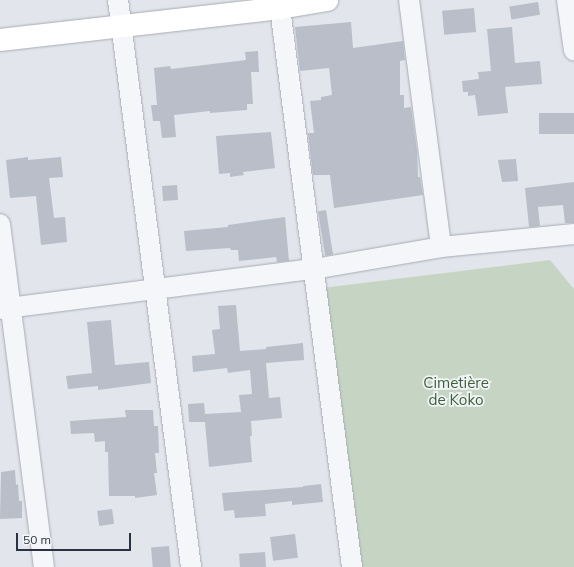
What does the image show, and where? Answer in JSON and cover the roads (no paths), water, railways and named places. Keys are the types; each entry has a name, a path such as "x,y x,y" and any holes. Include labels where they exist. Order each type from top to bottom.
{"main road":[{"path":"0,40 121,26 279,4 327,0"}],"street":[{"path":"118,0 191,567"},
{"path":"409,0 441,247"},
{"path":"567,0 574,51"},
{"path":"279,4 352,567"},
{"path":"0,224 5,308 44,567"},
{"path":"5,308 314,269 441,247 574,234"}],"park label":[{"name":"Cimetière de Koko","path":"456,390"}]}
